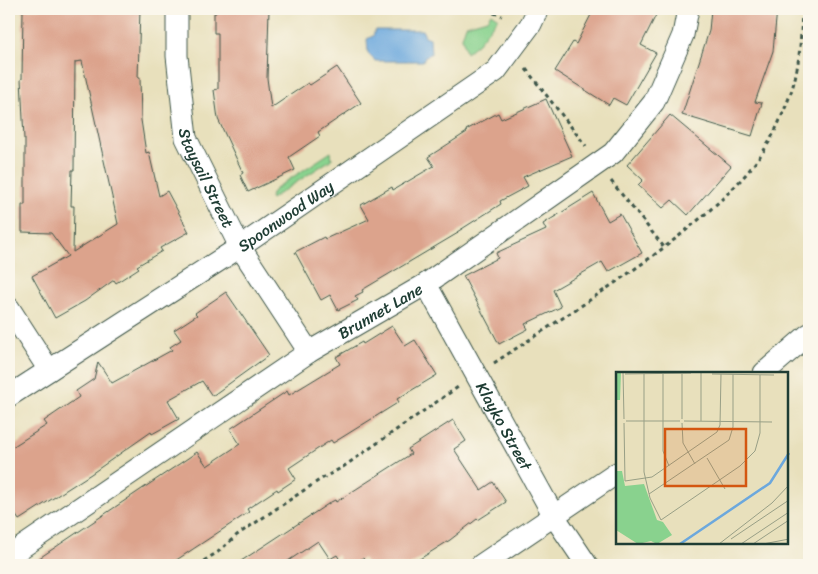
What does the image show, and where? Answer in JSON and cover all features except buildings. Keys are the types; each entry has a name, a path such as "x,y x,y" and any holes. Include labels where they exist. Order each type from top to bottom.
{"street":[{"name":"Staysail Street","path":"177,9 177,56 186,138 240,247 309,352"},
{"name":"Spoonwood Way","path":"9,396 240,247 496,71 531,24 538,9"},
{"name":"Brunnet Lane","path":"9,556 309,352 426,284 592,155 613,152 654,102 683,35 688,9"},
{"name":"Klayko Street","path":"426,284 554,516 588,565"},
{"path":"9,308 49,370"},
{"path":"765,372 809,334"},
{"path":"481,565 616,474"}],"path":[{"path":"489,366 647,260 733,190 758,159 775,131 790,94 800,58 802,9"},
{"path":"438,10 486,10 502,16"},
{"path":"521,62 664,247"},
{"path":"197,565 218,552 237,535 321,479 343,468 458,387"}],"green space":[{"path":"491,13 498,18 478,43 466,53 462,37 466,25 487,19"},
{"path":"331,152 332,159 271,199 270,197 276,188"}],"water":[{"path":"375,30 422,30 425,36 430,38 431,54 425,56 423,61 375,61 368,54 367,39 373,36"}]}
